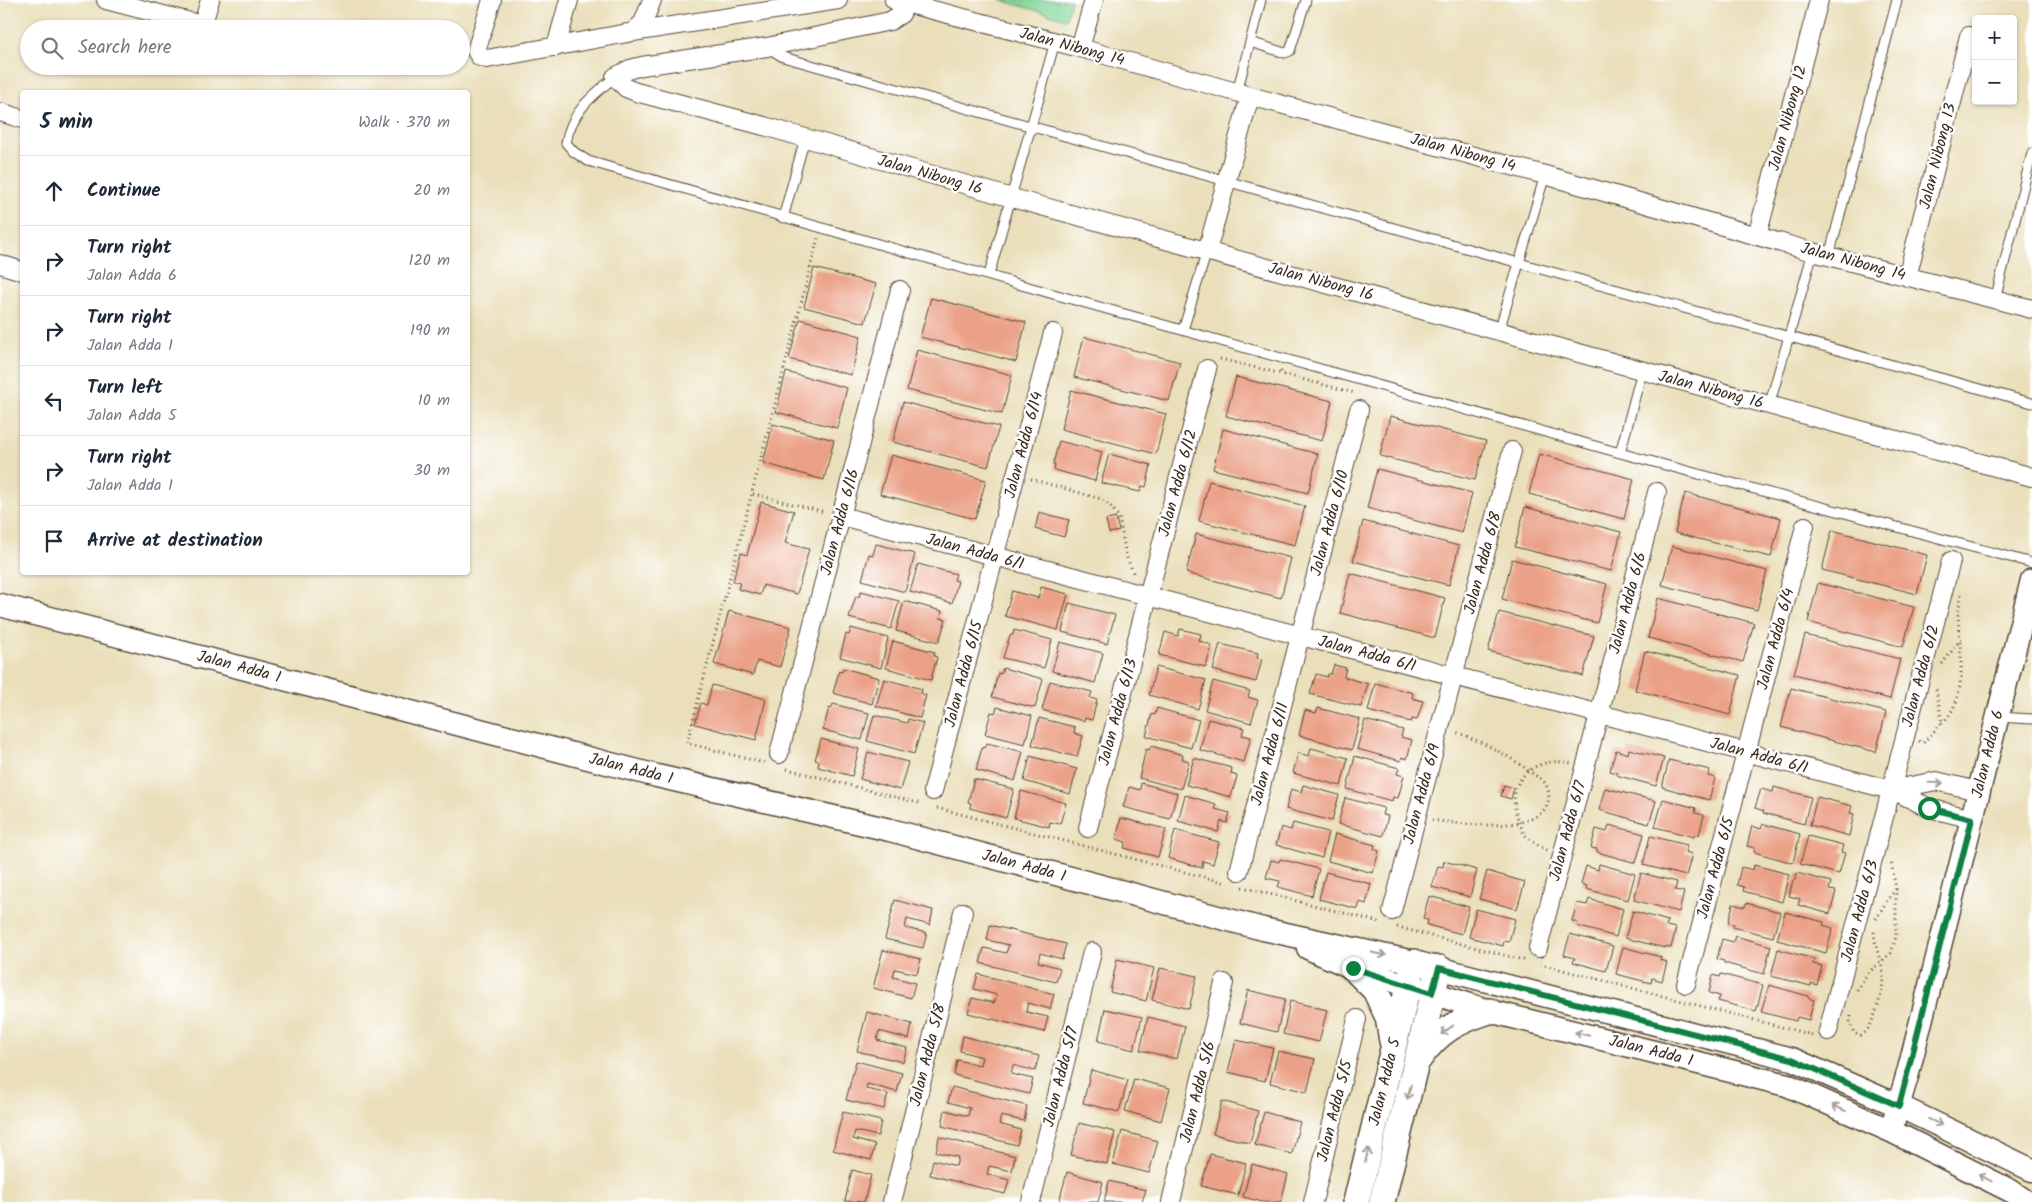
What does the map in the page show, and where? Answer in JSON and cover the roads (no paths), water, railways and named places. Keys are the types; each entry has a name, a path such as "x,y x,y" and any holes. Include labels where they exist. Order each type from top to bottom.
{"main road":[{"name":"Jalan Adda 5","path":"1356,1202 1414,962"},
{"path":"1353,968 1376,990 1388,1017 1393,1048"},
{"name":"Jalan Adda 5","path":"1382,1202 1439,968"},
{"path":"1416,1063 1427,1047 1445,1030 1464,1019 1489,1011"}],"street":[{"path":"106,0 183,20"},
{"path":"204,20 210,0"},
{"path":"492,0 476,51 480,57 487,59 633,32 838,0"},
{"path":"556,46 570,0"},
{"path":"633,32 642,23 652,0"},
{"path":"1080,48 1094,0"},
{"name":"Jalan Nibong 12","path":"1757,236 1819,0"},
{"path":"614,77 630,69 642,66 767,47 890,21 901,14 902,1"},
{"name":"Jalan Nibong 14","path":"902,1 1545,175 1821,254 2032,309"},
{"name":"Jalan Nibong 13","path":"1907,277 1969,36"},
{"name":"Jalan Nibong 16","path":"614,77 626,88 636,92 1642,372 2032,477"},
{"path":"1207,252 1226,181 1243,94"},
{"path":"0,112 20,118"},
{"path":"0,264 20,270"},
{"name":"Jalan Adda 6/16","path":"776,761 900,290"},
{"name":"Jalan Adda 6/14","path":"995,557 1053,333"},
{"name":"Jalan Adda 6/12","path":"1144,596 1207,369"},
{"name":"Jalan Adda 6/10","path":"1300,636 1359,410"},
{"name":"Jalan Adda 6/8","path":"1453,676 1512,451"},
{"name":"Jalan Adda 6/6","path":"1599,714 1657,492"},
{"name":"Jalan Adda 6/1","path":"841,516 1892,790"},
{"name":"Jalan Adda 6/4","path":"1746,753 1805,526"},
{"name":"Jalan Adda 6/15","path":"933,791 995,557"},
{"name":"Jalan Adda 6/2","path":"1892,790 1951,561"},
{"name":"Jalan Adda 6","path":"1891,1131 1899,1106 2032,580"},
{"name":"Jalan Adda 6/13","path":"1088,828 1144,596"},
{"name":"Jalan Adda 1","path":"0,605 657,776 890,830 1263,929 1439,968 1792,1059 1899,1106 2032,1170"},
{"name":"Jalan Adda 6/11","path":"1235,880 1300,636"},
{"name":"Jalan Adda 6/9","path":"1389,920 1453,676"},
{"name":"Jalan Adda 6/7","path":"1534,958 1599,714"},
{"name":"Jalan Adda 6/5","path":"1686,984 1746,753"},
{"path":"1892,790 1936,781 1978,791"},
{"path":"1892,790 1929,808 1972,819"},
{"name":"Jalan Adda 6/3","path":"1828,1031 1892,790"},
{"name":"Jalan Adda 5/8","path":"898,1201 963,912"},
{"name":"Jalan Adda 1","path":"1263,929 1353,968 1489,1011 1787,1085 1891,1131 2012,1191 2027,1202"},
{"name":"Jalan Adda 5/7","path":"1031,1202 1092,952"},
{"name":"Jalan Adda 5/6","path":"1171,1202 1224,983"},
{"name":"Jalan Adda 5/5","path":"1313,1202 1357,1019"}],"lane":[{"path":"1243,94 1250,42 1262,0"},
{"path":"1250,42 1285,53 1290,51 1306,0"},
{"path":"1769,406 1789,335 1821,254 1897,0"},
{"path":"989,275 1055,42"},
{"path":"767,47 783,56 1032,127 1519,263 1789,335 2032,403"},
{"path":"614,77 588,100 575,115 568,130 566,143 574,152 588,161 783,218 1620,453 2032,563"},
{"path":"783,218 805,138"},
{"path":"1995,300 2032,153"},
{"path":"1499,331 1545,175"},
{"path":"1183,330 1207,252"},
{"path":"1620,453 1642,372"},
{"path":"1998,717 2032,719"}]}
